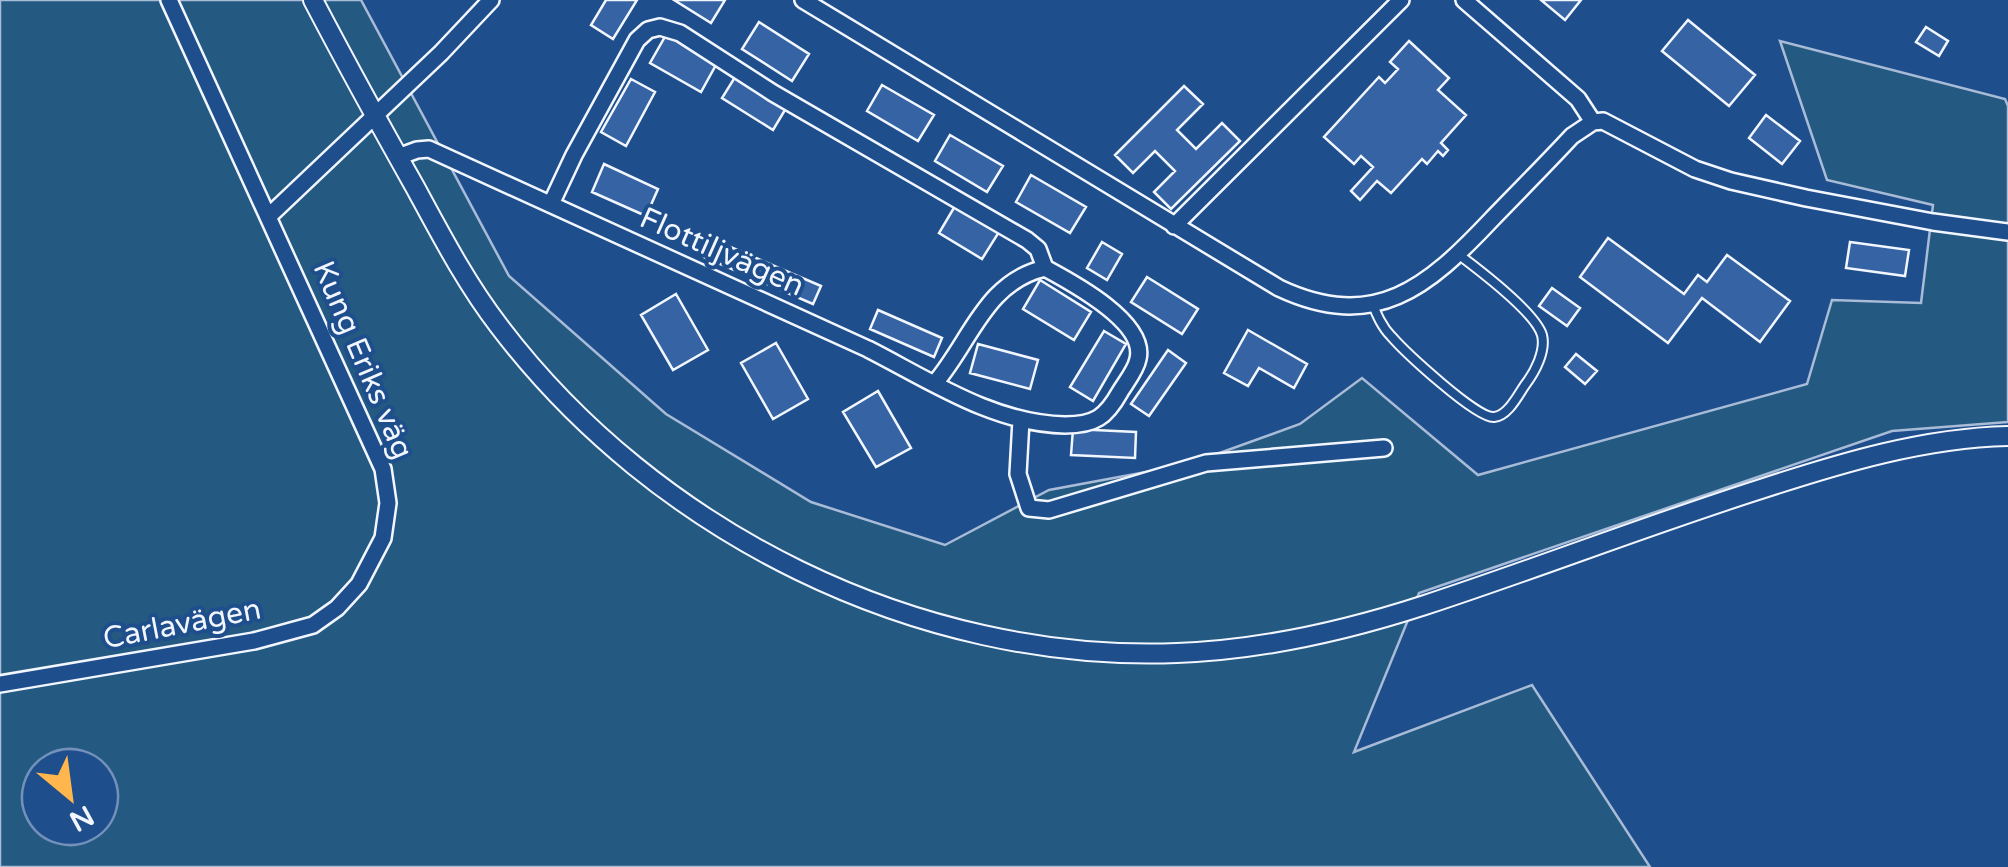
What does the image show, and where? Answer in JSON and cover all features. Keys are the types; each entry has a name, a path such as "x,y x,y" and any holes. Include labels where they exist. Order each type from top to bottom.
{"street":[{"name":"Kung Eriks väg","path":"169,0 383,469 388,503 383,538 359,584"},
{"path":"313,0 464,276 497,324 563,400 652,479 737,539 842,590 952,627 1066,648 1160,653 1290,640 1399,614 1865,457 2008,436"},
{"path":"269,216 441,53 491,0"},
{"path":"803,0 1279,288 1330,306 1388,300 1430,280 1572,136 1593,122 1604,121 1696,169 1730,182 1933,222 2008,232"},
{"path":"1174,226 1401,0"},
{"path":"1464,0 1578,99 1593,122"},
{"path":"551,204 637,40 648,30 660,27 680,33 773,93 1027,240 1038,249 1045,268 1120,317 1133,334 1138,360 1104,416 1066,425 1021,420 1018,474 1029,508 1050,510 1206,464 1384,448"},
{"name":"Flottiljvägen","path":"398,157 429,149 1021,420"},
{"path":"935,383 981,312 996,296 1012,281 1045,268"},
{"name":"Carlavägen","path":"0,684 254,641 298,629 337,608 359,584"}],"lane":[{"path":"1372,302 1390,335 1460,399 1482,416 1505,413 1534,374 1542,335 1496,284 1458,254"}],"shaded area":[{"path":"0,0 361,0 509,276 666,414 811,502 945,545 1049,490 1189,464 1300,424 1362,378 1478,475 1807,384 1832,300 1921,303 1933,205 1827,180 1780,41 2005,99 2008,422 1892,431 1419,593 1354,752 1532,685 1650,867 0,867"}],"building":[{"path":"606,0 637,0 613,39 591,25"},
{"path":"674,0 725,0 711,23"},
{"path":"1541,0 1581,0 1565,20"},
{"path":"1688,20 1755,75 1729,106 1662,51"},
{"path":"759,22 809,54 792,81 742,49"},
{"path":"1926,27 1948,41 1939,56 1916,42"},
{"path":"666,35 717,63 701,92 650,63"},
{"path":"1409,41 1449,78 1438,90 1466,115 1441,143 1448,150 1443,156 1438,151 1427,164 1422,159 1391,193 1377,181 1360,200 1351,191 1373,167 1361,156 1354,164 1324,137 1379,77 1385,83 1398,69 1390,62"},
{"path":"737,74 788,105 773,130 722,98"},
{"path":"631,79 655,92 626,146 601,132"},
{"path":"882,85 934,115 918,141 867,111"},
{"path":"1184,86 1203,104 1177,130 1196,149 1222,123 1240,141 1171,209 1154,192 1175,171 1155,151 1133,173 1115,155"},
{"path":"1766,115 1800,141 1782,164 1749,138"},
{"path":"950,135 1003,166 987,192 935,161"},
{"path":"604,164 658,189 646,216 592,192"},
{"path":"1031,175 1086,207 1070,233 1016,202"},
{"path":"955,206 999,232 982,259 939,233"},
{"path":"1608,238 1684,294 1698,275 1707,282 1727,255 1790,301 1760,342 1702,298 1668,343 1580,277"},
{"path":"712,239 821,286 813,304 704,257"},
{"path":"1102,242 1122,254 1107,280 1087,268"},
{"path":"1850,242 1909,250 1905,276 1846,268"},
{"path":"1147,277 1198,309 1182,334 1131,302"},
{"path":"1040,280 1091,312 1074,340 1023,309"},
{"path":"1552,288 1580,308 1567,326 1539,306"},
{"path":"676,294 708,350 673,370 641,315"},
{"path":"878,310 942,338 934,357 870,329"},
{"path":"1248,330 1307,364 1294,388 1259,368 1248,386 1224,373"},
{"path":"1104,331 1126,344 1093,401 1070,387"},
{"path":"776,343 808,399 773,419 741,363"},
{"path":"978,344 1038,360 1030,389 970,373"},
{"path":"1168,350 1186,363 1149,416 1131,404"},
{"path":"1576,354 1597,371 1585,384 1565,367"},
{"path":"878,391 911,448 876,467 843,412"},
{"path":"1073,429 1136,432 1135,458 1071,455"}]}
